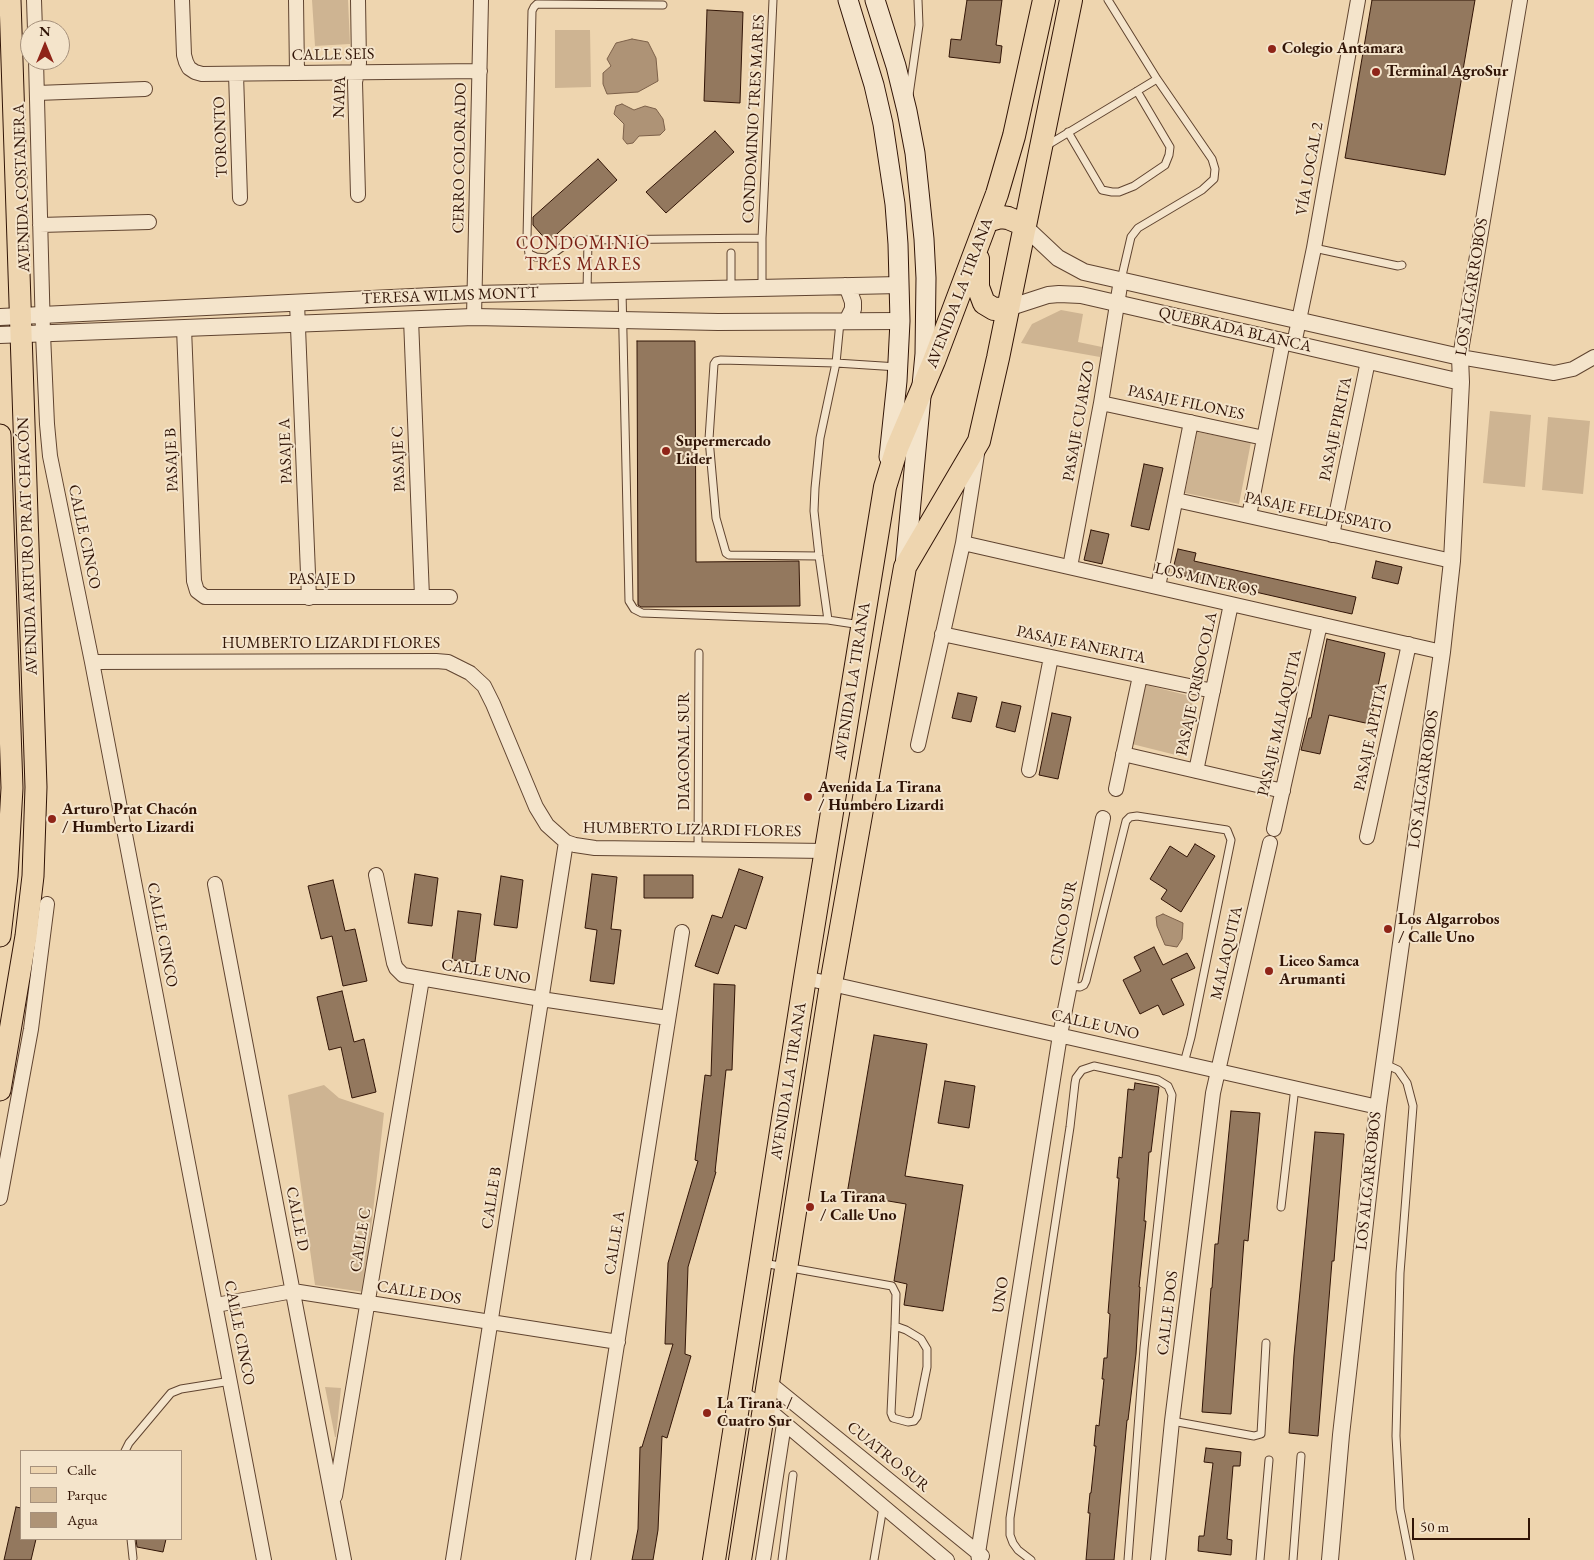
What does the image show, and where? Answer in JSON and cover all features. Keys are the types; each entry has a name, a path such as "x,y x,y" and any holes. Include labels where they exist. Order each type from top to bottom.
{"highway":[{"name":"AVENIDA LA TIRANA","path":"714,1560 805,978 885,487 896,448 921,393 983,231 1014,136 1044,0"},
{"name":"AVENIDA LA TIRANA","path":"740,1560 831,984 905,567 979,441 1071,0"},
{"path":"1008,308 998,309 990,307 984,302 979,293 977,278 983,231 1001,217 1020,223 1025,227"}],"main road":[{"name":"AVENIDA ARTURO PRAT CHACÓN","path":"0,1090 26,936 32,876 36,787 14,322 10,0"},
{"path":"848,0 862,41 883,124 895,204 900,285 900,321 898,367 885,487"},
{"path":"875,0 896,66 907,111 921,196 925,249 926,316 905,567"},
{"name":"AVENIDA ARTURO PRAT CHACÓN","path":"0,435 6,747 11,816 0,936"}],"street":[{"path":"34,0 35,20"},
{"name":"CALLE SEIS","path":"182,0 184,55 189,68 202,74 480,71"},
{"path":"296,0 297,73"},
{"name":"NAPA","path":"358,0 359,64 355,82 358,195"},
{"name":"CERRO COLORADO","path":"474,317 481,0"},
{"name":"VÍA LOCAL 2","path":"1249,516 1264,438 1288,343 1300,320 1358,0"},
{"name":"LOS ALGARROBOS","path":"1330,1560 1340,1435 1378,1107 1442,652 1452,561 1462,382 1460,357 1520,0"},
{"name":"AVENIDA COSTANERA","path":"36,70 43,315"},
{"name":"TORONTO","path":"236,74 240,198"},
{"path":"37,93 145,89"},
{"path":"40,225 150,222"},
{"name":"QUEBRADA BLANCA","path":"1025,227 1058,258 1084,272 1460,357"},
{"name":"PASAJE CUARZO","path":"1070,567 1101,403 1121,280"},
{"name":"TERESA WILMS MONTT","path":"0,335 14,322 43,315 474,294 900,285"},
{"path":"843,321 853,309 853,302 845,286"},
{"name":"QUEBRADA BLANCA","path":"1008,308 1037,298 1059,294 1081,295 1462,382"},
{"name":"PASAJE A","path":"297,303 310,598"},
{"name":"CALLE CINCO","path":"43,315 50,456 92,662 264,1560"},
{"name":"TERESA WILMS MONTT","path":"14,322 43,334 474,317 718,322 900,321"},
{"name":"PASAJE C","path":"411,319 422,597"},
{"name":"PASAJE B","path":"184,328 194,581 197,591"},
{"path":"1460,357 1554,373 1573,369 1594,357"},
{"name":"PASAJE PIRITA","path":"1332,534 1368,361"},
{"name":"PASAJE FILONES","path":"1101,403 1264,438"},
{"path":"1158,587 1191,422"},
{"name":"AVENIDA LA TIRANA","path":"918,745 963,543 979,441"},
{"name":"PASAJE FELDESPATO","path":"1176,500 1452,561"},
{"name":"LOS MINEROS","path":"963,543 1442,652"},
{"name":"PASAJE D","path":"197,591 204,597 450,597"},
{"name":"PASAJE CRISOCOLA","path":"1196,771 1231,604"},
{"name":"PASAJE MALAQUITA","path":"1272,836 1320,624"},
{"name":"PASAJE FANERITA","path":"942,634 1213,691"},
{"name":"PASAJE APLITA","path":"1367,837 1409,644"},
{"path":"1029,770 1051,657"},
{"name":"HUMBERTO LIZARDI FLORES","path":"92,662 448,662 460,667 478,679 489,695 536,807 547,825 566,842 594,848 826,851"},
{"path":"1116,789 1140,676"},
{"path":"1123,754 1283,790"},
{"name":"CINCO SUR","path":"1060,1035 1103,818"},
{"name":"MALAQUITA","path":"1218,1071 1272,836"},
{"name":"CALLE B","path":"453,1560 566,842"},
{"name":"CALLE UNO","path":"376,875 396,968 403,975 541,999 668,1018"},
{"name":"CALLE D","path":"215,884 344,1560"},
{"path":"0,1198 30,1038 47,904"},
{"name":"CALLE A","path":"583,1560 682,932"},
{"name":"CALLE UNO","path":"805,978 1378,1107"},
{"name":"CALLE C","path":"334,1506 422,979"},
{"name":"UNO","path":"981,1558 1060,1035"},
{"name":"CALLE DOS","path":"1158,1560 1172,1421 1213,1093 1218,1071"},
{"name":"CALLE DOS","path":"216,1305 293,1291 618,1342"},
{"name":"CUATRO SUR","path":"768,1382 981,1558"},
{"path":"740,1393 764,1406 947,1560"},
{"path":"763,1560 784,1424"}],"lane":[{"name":"CONDOMINIO TRES MARES","path":"762,288 762,238 773,0"},
{"path":"907,111 919,25 918,0"},
{"path":"1108,0 1157,79 1212,159 1215,170 1214,178 1202,190 1138,228 1131,237 1121,280"},
{"name":"CONDOMINIO TRES MARES","path":"663,5 537,4 532,11 527,238 529,254 547,258 569,242 588,240 762,238"},
{"path":"1041,149 1157,79"},
{"path":"1068,132 1102,190 1119,192 1134,186 1165,165 1170,147 1137,91"},
{"path":"587,292 588,240"},
{"path":"1314,248 1398,266 1402,265"},
{"path":"731,253 731,289"},
{"path":"622,291 629,602 634,609 642,613 828,620 862,625"},
{"path":"828,620 814,511 816,470 843,321"},
{"path":"819,556 729,555 724,549 716,518 709,440 714,364 716,361 721,360 836,363 898,367"},
{"name":"DIAGONAL SUR","path":"698,850 699,653"},
{"path":"1070,986 1080,987 1086,981 1126,821 1130,817 1137,816 1226,830 1231,840 1193,1028 1184,1063"},
{"path":"1384,1064 1398,1070 1407,1083 1413,1106 1400,1273 1396,1436 1400,1509 1410,1560"},
{"path":"1031,1560 1018,1550 1013,1543 1010,1535 1010,1518 1070,1127 1075,1083 1082,1070 1094,1066 1164,1082 1172,1095 1144,1348 1128,1560"},
{"path":"1281,1207 1295,1087"},
{"path":"760,1262 890,1284 892,1286 896,1294 891,1413 893,1418 908,1422 914,1421 917,1417 927,1367 927,1349 921,1339 895,1326"},
{"path":"1172,1421 1254,1436 1261,1434 1266,1343"},
{"path":"126,1450 129,1443 171,1393 231,1381"},
{"path":"1293,1560 1301,1456"},
{"path":"1260,1560 1269,1460"},
{"path":"782,1560 793,1475"},
{"path":"874,1560 883,1506"},
{"path":"131,1540 133,1558"}],"green space":[{"path":"312,0 348,0 350,44 315,46"},
{"path":"555,30 590,30 591,87 555,88"},
{"path":"1061,310 1083,314 1078,342 1102,347 1100,357 1021,343 1032,324"},
{"path":"1490,411 1531,415 1525,487 1483,483"},
{"path":"1548,417 1590,421 1583,494 1542,490"},
{"path":"1197,432 1251,442 1239,504 1185,493"},
{"path":"1146,685 1194,697 1180,756 1132,744"},
{"path":"324,1085 339,1098 384,1113 364,1292 315,1285 288,1095"},
{"path":"325,1387 341,1388 336,1437 335,1437"}],"water":[{"path":"632,39 648,42 656,58 658,81 638,92 607,94 603,84 603,73 611,66 607,59 616,43"},
{"path":"622,104 634,110 645,106 656,109 663,119 665,130 660,135 639,136 633,143 627,144 623,139 624,124 614,114 616,106"},
{"path":"1163,914 1183,923 1182,939 1177,947 1165,945 1157,926 1156,917"}],"building":[{"path":"967,0 1002,0 996,45 1002,46 1000,63 949,57 951,39 961,40"},
{"path":"1372,0 1475,0 1445,175 1345,158"},
{"path":"707,10 743,12 740,103 704,101"},
{"path":"715,131 734,152 666,213 646,192"},
{"path":"598,159 617,180 548,242 533,225 533,217"},
{"name":"Supermercado Lider","path":"637,341 695,341 696,562 799,561 800,606 641,607 638,605"},
{"path":"1144,464 1163,468 1149,530 1131,526"},
{"path":"1091,530 1109,534 1102,564 1084,560"},
{"path":"1178,549 1196,553 1194,561 1356,597 1352,614 1172,573"},
{"path":"1376,561 1402,567 1398,584 1372,578"},
{"path":"1327,639 1385,653 1370,724 1329,715 1320,754 1301,750 1309,718 1311,718"},
{"path":"958,693 977,697 971,722 952,718"},
{"path":"1002,702 1021,706 1015,732 996,727"},
{"path":"1052,713 1071,717 1058,779 1039,775"},
{"path":"1195,844 1215,856 1181,912 1161,899 1167,890 1150,879 1170,846 1187,857"},
{"path":"739,869 763,877 746,929 735,925 718,974 695,966 712,915 722,918"},
{"path":"415,874 438,878 432,926 408,923"},
{"path":"592,874 617,877 611,929 621,930 614,984 590,981 597,930 585,928"},
{"path":"644,875 693,875 693,898 644,898"},
{"path":"501,876 523,880 517,928 494,925"},
{"path":"333,880 345,931 355,929 367,981 343,986 332,936 321,939 308,886"},
{"path":"458,911 481,914 475,962 452,960"},
{"path":"1154,947 1163,965 1187,953 1195,968 1171,979 1184,1005 1163,1015 1158,1005 1140,1014 1123,980 1141,971 1134,957"},
{"path":"714,984 735,985 732,1070 726,1070 716,1172 688,1267 685,1354 691,1356 667,1438 662,1436 658,1530 653,1560 632,1560 638,1529 640,1447 642,1447 673,1344 665,1344 668,1263 698,1161 695,1160 705,1075 711,1076"},
{"path":"342,991 354,1042 364,1039 376,1092 352,1098 341,1047 329,1050 317,997"},
{"path":"874,1035 927,1044 905,1176 963,1185 943,1311 904,1305 907,1284 894,1281 906,1204 847,1194"},
{"path":"945,1081 975,1086 969,1128 938,1123"},
{"path":"1135,1083 1159,1087 1151,1152 1149,1152 1136,1354 1127,1420 1114,1560 1086,1560 1090,1513 1088,1513 1096,1446 1094,1446 1096,1425 1099,1426 1104,1379 1102,1379 1104,1358 1107,1358 1110,1314 1108,1313 1119,1157 1122,1158 1128,1089 1134,1090"},
{"path":"1231,1111 1260,1113 1248,1241 1244,1240 1231,1414 1202,1412 1215,1244 1218,1244"},
{"path":"1315,1132 1344,1134 1318,1436 1289,1433 1294,1355"},
{"path":"1206,1448 1241,1452 1240,1466 1233,1466 1227,1539 1232,1540 1231,1555 1198,1551 1199,1536 1204,1536 1213,1463 1204,1462"},
{"path":"16,1507 20,1508 20,1540 36,1540 31,1560 4,1560"},
{"path":"136,1540 166,1540 163,1552 137,1547"}],"place":[{"name":"Colegio Antamara","path":"1272,49"},
{"name":"Terminal AgroSur","path":"1376,72"},
{"name":"Supermercado Lider","path":"666,451"},
{"name":"Avenida La Tirana / Humbero Lizardi","path":"808,797"},
{"name":"Arturo Prat Chacón / Humberto Lizardi","path":"52,819"},
{"name":"Los Algarrobos / Calle Uno","path":"1388,929"},
{"name":"Liceo Samca Arumanti","path":"1269,971"},
{"name":"La Tirana / Calle Uno","path":"810,1207"},
{"name":"La Tirana / Cuatro Sur","path":"707,1413"}],"district":[{"name":"CONDOMINIO TRES MARES","path":"583,254"}]}
